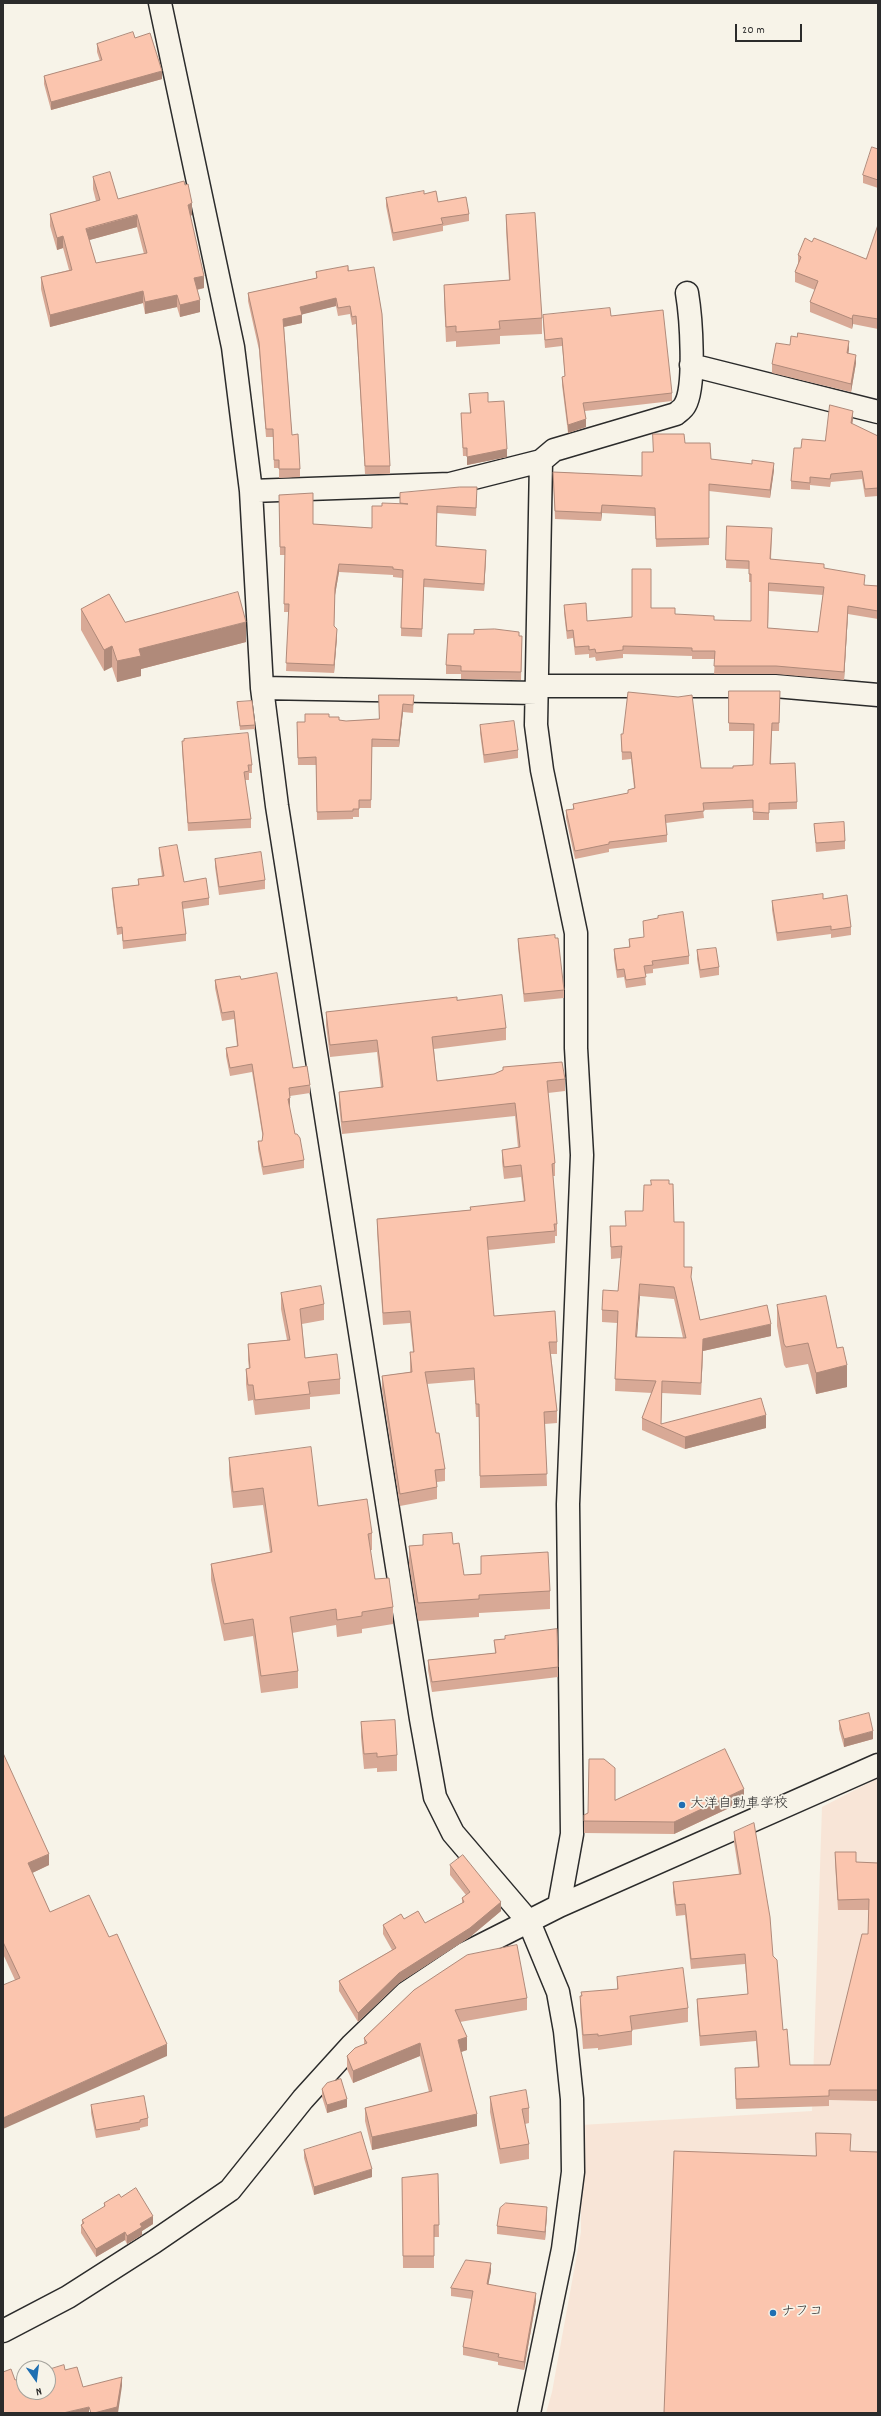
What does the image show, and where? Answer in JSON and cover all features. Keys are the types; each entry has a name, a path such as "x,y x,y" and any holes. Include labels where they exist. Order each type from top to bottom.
{"street":[{"path":"160,3 233,347 251,491 262,688 277,806 316,1067 421,1719 435,1797 453,1833 529,1922 558,1992 564,2023 572,2099 573,2172 563,2249 529,2413"},
{"path":"251,491 450,484 542,461 554,450 676,414 685,405 690,380 692,320 687,294"},
{"path":"691,365 878,412"},
{"path":"542,461 538,690 536,725 542,770 576,933 576,1048 582,1154 568,1504 572,1834 559,1906"},
{"path":"262,688 538,690 775,686 878,695"},
{"path":"3,2331 68,2297 154,2242 230,2190 303,2099 352,2045 406,1992 466,1953 559,1906 878,1765"}],"shaded area":[{"path":"878,1778 878,2413 546,2413 552,2392 581,2232 581,2125 812,2111 822,1807"}],"building":[{"path":"133,32 135,38 150,33 162,71 51,102 44,76 102,60 97,44"},
{"path":"872,147 878,149 878,180 863,175"},
{"path":"110,172 118,199 184,181 185,185 188,184 192,203 188,205 204,276 194,278 200,300 180,305 177,295 145,302 143,291 50,315 41,277 72,270 63,236 57,238 50,214 100,200 93,177","holes":["137,215 147,253 96,263 86,229"]},
{"path":"424,191 424,194 436,191 438,202 466,197 469,214 441,218 443,224 393,233 386,198"},
{"path":"535,213 542,318 499,321 500,329 456,332 456,326 446,327 444,285 510,280 506,215"},
{"path":"878,225 878,319 853,315 852,319 810,302 818,281 795,272 801,257 798,255 805,238 812,242 814,238 866,259"},
{"path":"348,266 348,271 374,267 382,314 390,466 365,466 356,316 352,317 350,306 338,308 336,298 300,307 302,315 283,319 292,435 298,434 300,469 279,469 279,460 274,460 273,429 266,429 259,342 248,293 317,278 316,272"},
{"path":"610,308 611,316 663,310 672,393 583,403 586,419 568,425 562,377 565,376 562,338 545,340 543,315"},
{"path":"798,333 849,341 847,353 856,355 851,384 772,364 776,343 790,345 791,336 797,337"},
{"path":"488,393 488,402 504,401 507,449 467,457 467,448 463,448 461,413 471,413 469,394"},
{"path":"830,405 853,411 851,423 878,436 878,488 865,489 862,471 831,474 830,479 810,477 810,483 791,481 794,448 801,448 802,439 825,441"},
{"path":"653,434 684,434 685,443 710,443 711,459 752,464 752,460 774,463 770,490 709,484 709,538 656,539 655,508 602,505 601,513 555,511 553,472 642,476 642,452 653,452"},
{"path":"460,487 477,487 476,508 437,506 436,546 486,550 484,584 424,579 422,629 401,628 403,570 393,569 393,567 339,564 335,588 334,626 337,629 334,665 286,663 289,604 284,604 285,547 280,547 279,495 313,493 313,524 372,528 372,506 382,506 382,503 408,504 400,503 400,493"},
{"path":"727,526 772,528 770,559 824,564 824,568 865,575 864,585 878,586 878,611 848,606 844,672 776,666 714,666 715,651 692,651 692,648 623,646 623,650 596,653 595,649 589,650 589,646 575,647 573,630 567,631 564,605 586,603 587,621 632,617 632,569 651,569 651,608 675,608 675,614 714,616 714,620 751,621 751,574 749,574 749,561 726,560","holes":["769,583 824,587 818,632 768,628"]},
{"path":"238,592 246,622 139,649 141,656 117,661 112,646 104,650 81,609 109,594 125,622"},
{"path":"495,629 519,632 519,636 522,636 521,672 461,671 461,666 446,665 448,634 474,634 474,630"},
{"path":"729,691 780,691 779,723 772,723 770,764 795,763 797,802 769,803 769,813 753,812 753,800 703,803 704,811 665,815 667,835 609,842 609,844 575,851 566,810 574,809 573,804 628,793 628,790 635,788 631,752 622,752 621,734 623,734 628,692 678,697 692,695 701,768 733,768 733,766 753,765 754,724 729,723"},
{"path":"379,695 414,695 413,705 403,704 399,740 372,739 371,800 359,800 359,809 353,809 353,811 317,812 316,757 298,758 297,722 305,722 305,714 329,714 329,717 339,717 339,720 346,721 379,719"},
{"path":"252,701 255,725 240,726 237,702"},
{"path":"514,721 518,750 484,755 480,725"},
{"path":"248,733 252,765 248,765 249,771 244,772 251,819 188,823 182,741 184,741 184,739"},
{"path":"844,822 845,841 816,843 814,824"},
{"path":"177,845 184,882 206,878 209,898 182,902 186,934 123,941 122,927 117,928 112,888 139,885 138,879 164,876 159,848"},
{"path":"261,852 265,880 219,887 215,859"},
{"path":"823,894 823,899 847,895 851,927 831,930 831,926 777,933 772,901"},
{"path":"683,912 689,956 652,961 653,965 644,966 646,977 626,980 624,969 617,970 614,949 630,947 629,939 644,937 643,921 658,918 658,916"},
{"path":"555,935 555,938 558,938 564,990 524,994 518,939"},
{"path":"716,948 719,967 700,970 697,950"},
{"path":"277,973 293,1068 307,1066 310,1085 289,1088 290,1098 288,1099 295,1134 297,1134 300,1138 304,1160 263,1167 258,1141 262,1141 263,1134 252,1064 230,1068 226,1048 238,1046 234,1011 222,1013 215,980 240,976 241,979"},
{"path":"502,995 506,1028 432,1037 437,1081 494,1074 503,1070 503,1067 562,1062 565,1079 547,1081 555,1163 552,1164 557,1224 554,1224 555,1231 487,1237 494,1316 555,1311 557,1342 549,1342 557,1411 544,1412 547,1474 480,1476 479,1404 476,1404 474,1368 425,1372 436,1433 439,1433 445,1469 435,1470 437,1487 400,1494 382,1376 412,1372 410,1352 414,1352 410,1311 383,1313 377,1219 471,1210 470,1207 525,1201 521,1165 504,1167 502,1150 520,1147 515,1103 342,1122 339,1092 383,1087 377,1040 330,1045 326,1012 457,997 457,1000"},
{"path":"651,1180 669,1180 669,1184 673,1184 674,1222 684,1222 684,1267 692,1267 691,1277 700,1320 767,1305 771,1324 703,1339 701,1383 662,1381 661,1424 761,1398 766,1415 685,1437 642,1418 656,1381 615,1379 618,1311 602,1310 603,1290 618,1291 622,1246 611,1247 610,1226 626,1226 625,1211 643,1211 644,1185 651,1185","holes":["640,1284 674,1287 686,1338 636,1337"]},
{"path":"321,1286 324,1304 300,1309 305,1358 337,1354 340,1379 308,1382 310,1394 255,1400 253,1385 248,1385 246,1369 250,1368 248,1344 290,1340 281,1293"},
{"path":"826,1296 837,1348 843,1347 847,1365 816,1373 808,1343 786,1347 784,1344 777,1305"},
{"path":"311,1447 318,1506 367,1499 372,1533 368,1534 375,1579 389,1578 393,1607 362,1612 362,1616 337,1620 336,1609 290,1617 298,1671 261,1676 253,1619 224,1624 211,1564 272,1552 263,1488 233,1492 229,1458"},
{"path":"452,1533 453,1544 459,1543 464,1575 481,1574 481,1556 548,1552 550,1591 479,1595 479,1599 418,1603 409,1546 423,1545 423,1535"},
{"path":"557,1629 558,1667 432,1682 428,1660 496,1653 494,1640 505,1639 505,1636"},
{"path":"869,1713 873,1731 844,1739 839,1721"},
{"path":"395,1720 397,1755 377,1757 377,1753 364,1754 361,1722"},
{"path":"725,1749 744,1789 674,1822 584,1821 584,1815 588,1813 589,1759 604,1759 615,1768 615,1800"},
{"path":"3,1753 49,1854 28,1863 50,1912 89,1895 109,1937 117,1934 167,2044 3,2118 3,1985 20,1978 3,1942"},
{"path":"754,1823 770,1917 773,1956 777,1960 783,2030 787,2029 790,2065 830,2065 862,1934 868,1934 869,1899 838,1900 835,1852 856,1852 856,1862 878,1863 878,2090 829,2090 829,2096 736,2099 735,2068 759,2067 756,2031 700,2036 697,1999 748,1994 745,1954 691,1959 685,1904 676,1905 673,1882 741,1874 734,1832"},
{"path":"463,1855 501,1902 470,1928 399,1973 358,2013 339,1981 396,1948 383,1925 401,1914 404,1919 418,1911 425,1923 464,1902 462,1898 470,1892 450,1865"},
{"path":"517,1945 527,1998 455,2010 467,2037 458,2040 477,2114 372,2137 365,2108 432,2091 420,2043 353,2071 347,2056 355,2048 367,2043 364,2038 414,1990 467,1955"},
{"path":"683,1968 688,2008 630,2016 632,2031 598,2036 598,2034 583,2035 581,1992 618,1989 617,1977"},
{"path":"341,2079 347,2099 327,2105 322,2089 327,2083"},
{"path":"526,2090 529,2108 522,2109 529,2144 500,2149 490,2097"},
{"path":"144,2096 148,2118 140,2120 140,2122 96,2130 91,2105"},
{"path":"361,2132 372,2169 314,2187 304,2150"},
{"name":"ナフコ","path":"816,2133 851,2134 850,2151 878,2152 878,2413 664,2413 674,2151 816,2156"},
{"path":"438,2174 439,2225 434,2225 434,2256 403,2256 402,2178"},
{"path":"136,2188 153,2216 140,2224 142,2227 127,2236 125,2232 96,2249 81,2225 84,2223 82,2220 105,2206 104,2203 119,2194 121,2197"},
{"path":"506,2203 547,2207 545,2232 497,2226 500,2208"},
{"path":"466,2260 491,2263 487,2284 536,2293 524,2362 498,2357 499,2354 463,2347 473,2291 451,2288"},
{"path":"64,2365 65,2370 77,2367 83,2387 122,2377 117,2407 94,2413 91,2413 89,2407 63,2413 3,2413 3,2372 11,2369 16,2380 16,2400 56,2400 56,2368"}],"place":[{"name":"大洋自動車学校","path":"682,1805"},
{"name":"ナフコ","path":"773,2313"}]}
